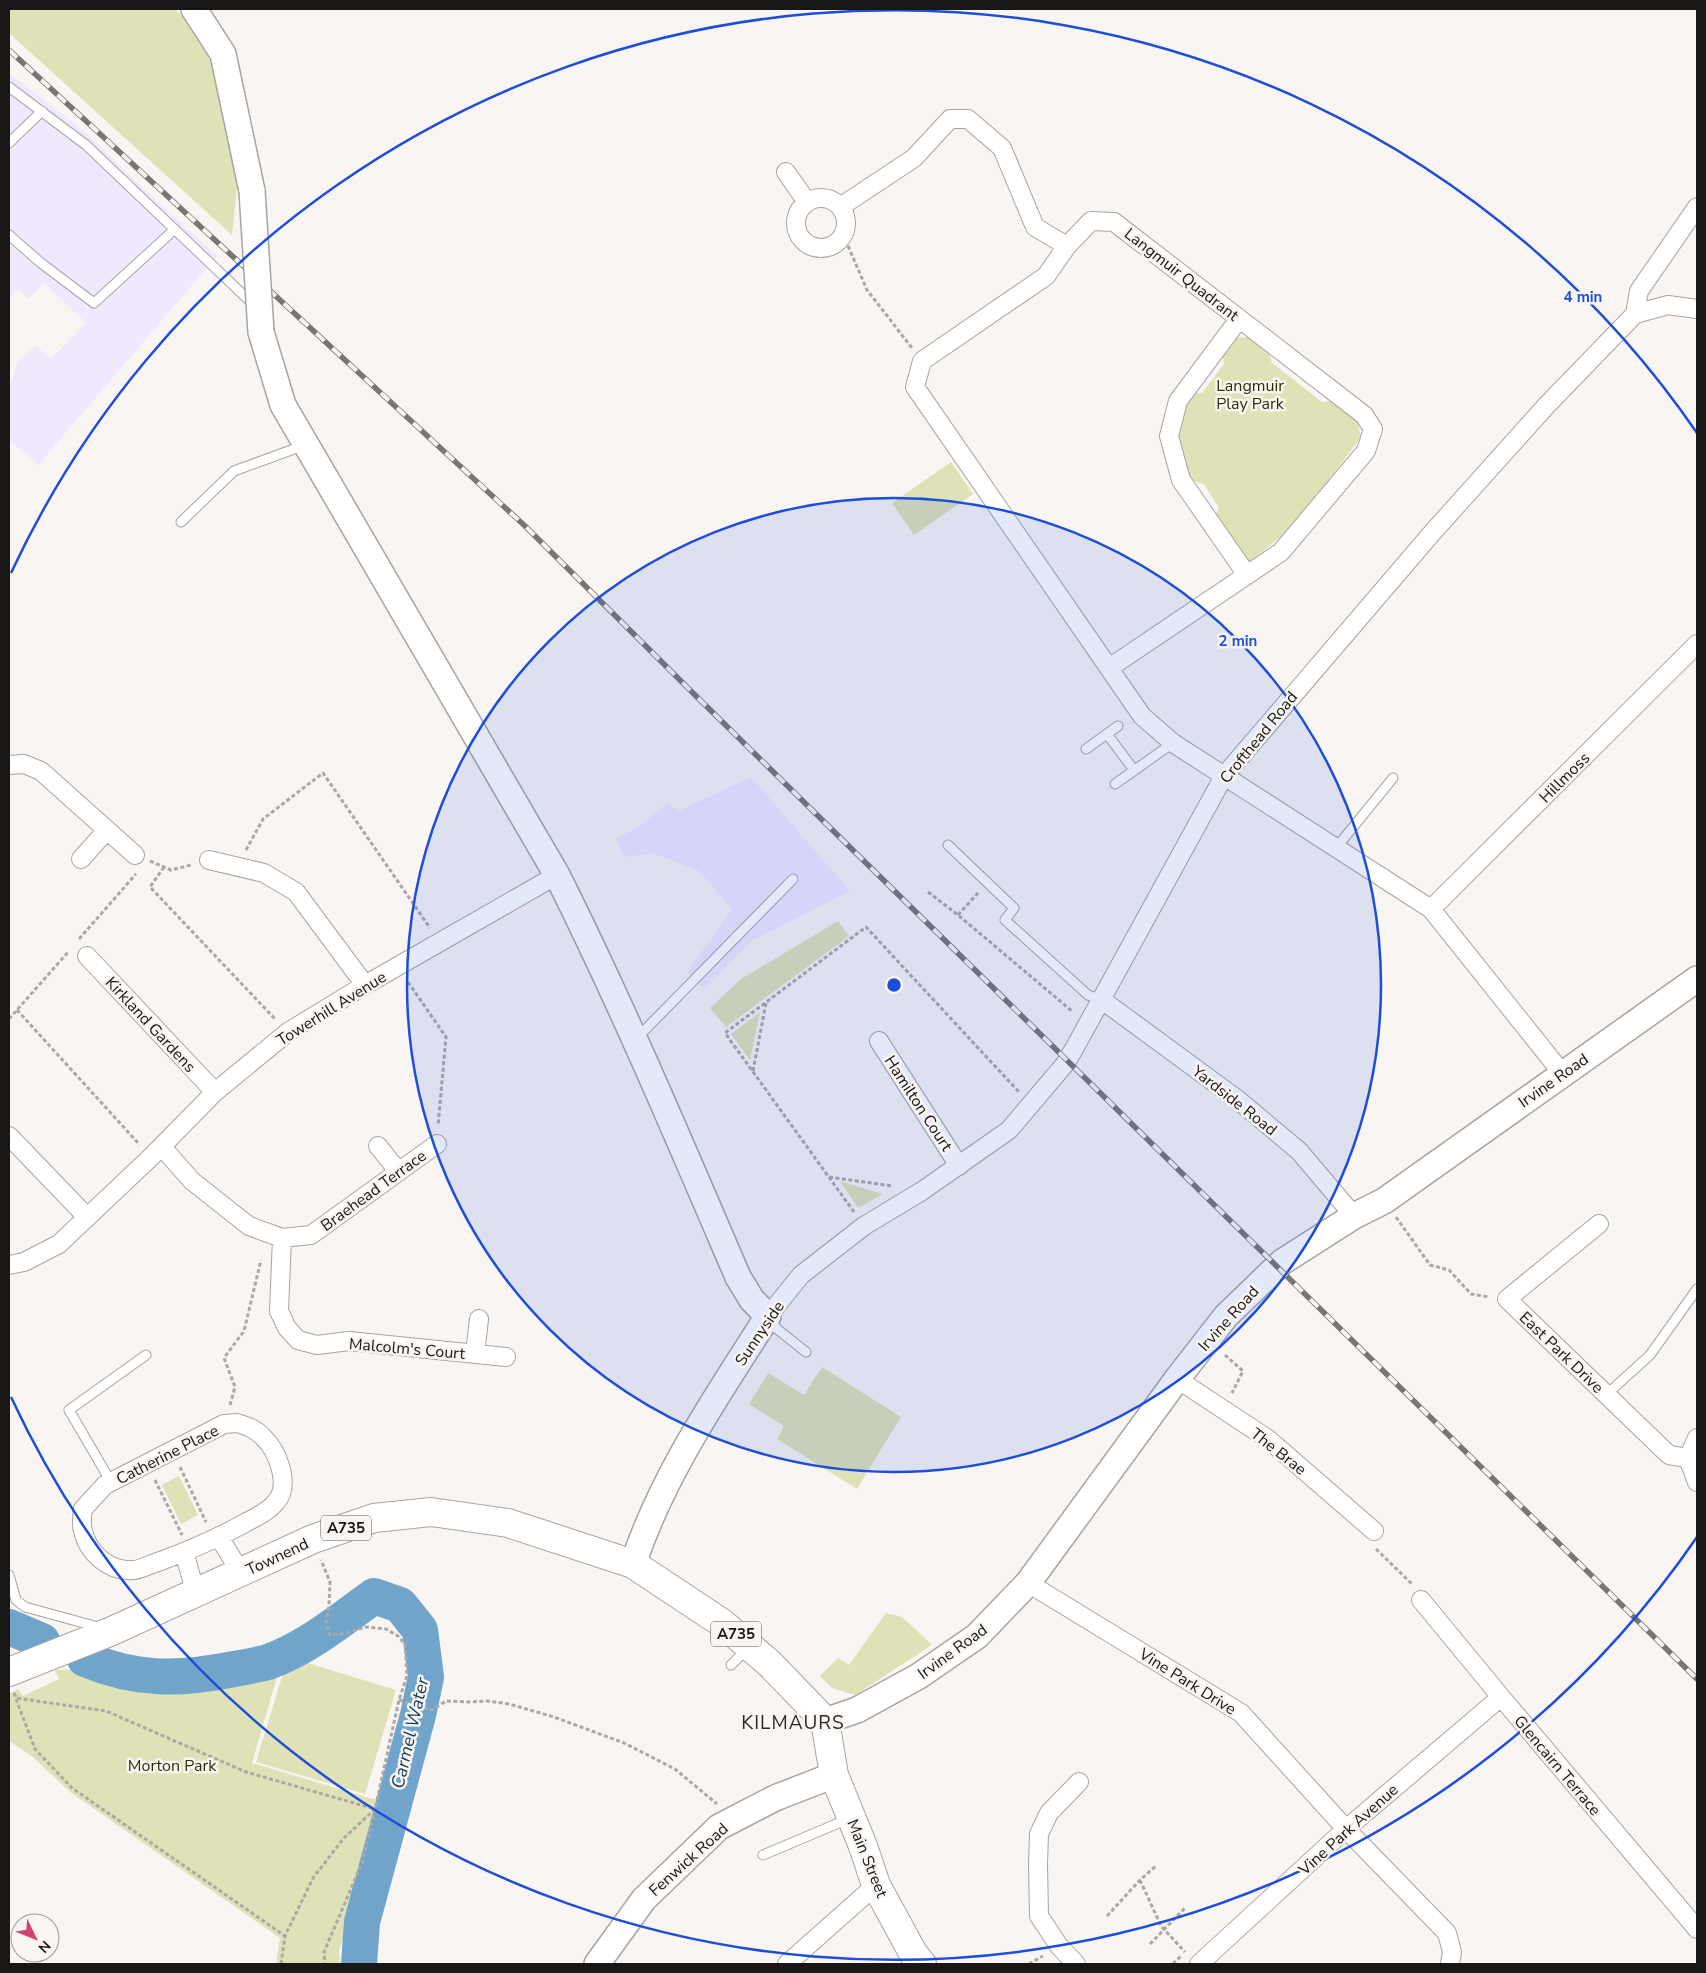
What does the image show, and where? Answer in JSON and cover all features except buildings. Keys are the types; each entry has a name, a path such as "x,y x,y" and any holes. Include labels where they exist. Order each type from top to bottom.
{"main road":[{"path":"194,9 223,54 252,191 260,321 283,405 557,875 596,952 636,1040 738,1277 752,1300 768,1316"},
{"name":"Irvine Road","path":"825,1721 857,1710 919,1676 977,1636 1028,1583 1176,1380 1226,1316 1282,1262 1354,1216 1384,1201 1697,979"},
{"name":"Sunnyside","path":"633,1564 646,1526 696,1428 768,1316"},
{"name":"Townend","path":"10,1678 74,1646 196,1594 314,1539 374,1518 431,1512 508,1523 633,1564"},
{"name":"A735","path":"633,1564 722,1623 740,1655 769,1663 825,1721"},
{"name":"Main Street","path":"825,1721 834,1775 876,1885 922,1964"},
{"name":"Fenwick Road","path":"597,1964 644,1899 719,1826 776,1798 834,1775"}],"street":[{"path":"840,207 914,158 950,119 968,119 1002,148 1035,227 1067,246"},
{"path":"786,172 807,202"},
{"path":"815,198 824,198 833,201 840,207 845,215 846,225 843,234 837,242 828,247 817,247 807,244 800,236 796,226 796,217 800,208 807,202 815,198"},
{"path":"1697,207 1640,292 1635,314 1668,305 1697,309"},
{"name":"Langmuir Quadrant","path":"922,361 1046,276 1067,246 1091,221 1114,222 1364,414 1373,429 1366,451 1281,552 1109,668"},
{"name":"Crofthead Road","path":"959,1166 1009,1130 1065,1064 1095,997 1149,910 1224,776 1432,532 1546,406 1635,314"},
{"path":"1239,319 1178,400 1169,436 1181,480 1247,575"},
{"path":"922,361 915,387 1142,716 1172,743 1431,909 1562,1073"},
{"name":"Hillmoss","path":"1431,909 1697,644"},
{"path":"9,765 24,764 41,771 135,855"},
{"path":"81,859 107,830"},
{"path":"209,860 264,873 296,892 365,986"},
{"name":"Towerhill Avenue","path":"9,1266 24,1262 59,1244 156,1152 215,1092 288,1032 557,875"},
{"name":"Kirkland Gardens","path":"87,956 215,1092"},
{"name":"Yardside Road","path":"1095,997 1238,1099 1299,1151 1354,1216"},
{"name":"Hamilton Court","path":"879,1041 959,1166"},
{"path":"9,1136 87,1217"},
{"name":"Braehead Terrace","path":"156,1152 249,1226 274,1235 311,1235 437,1144"},
{"path":"378,1146 398,1172"},
{"name":"Sunnyside","path":"768,1316 800,1275 864,1226 959,1166"},
{"name":"East Park Drive","path":"1598,1224 1507,1299 1668,1455 1688,1458"},
{"name":"Malcolm's Court","path":"274,1235 279,1311 287,1328 298,1340 317,1345 350,1341 506,1357"},
{"name":"Malcolm's Court","path":"475,1354 479,1319"},
{"name":"The Brae","path":"1176,1380 1268,1440 1374,1530"},
{"name":"Catherine Place","path":"224,1424 237,1424 251,1428 264,1437 284,1476 283,1490 277,1501 266,1511 217,1538 133,1570 116,1569 90,1550 83,1531 83,1508 93,1496 111,1482 147,1464 224,1424"},
{"path":"1697,1438 1688,1458 1697,1482"},
{"path":"217,1538 241,1573"},
{"path":"187,1551 196,1594"},
{"name":"Vine Park Drive","path":"1028,1583 1240,1713 1346,1829 1447,1932 1452,1952 1450,1964"},
{"name":"Glencairn Terrace","path":"1421,1600 1500,1697 1697,1928"},
{"name":"Vine Park Avenue","path":"1199,1964 1346,1829 1500,1697"},
{"path":"1076,1964 1059,1946 1039,1916 1038,1864 1039,1834 1049,1813 1079,1782"},
{"path":"787,1964 876,1885"}],"lane":[{"path":"9,87 86,145 175,229 260,321"},
{"path":"9,144 42,111"},
{"path":"9,235 41,263 94,303 175,229"},
{"path":"181,522 234,471 305,445"},
{"path":"1086,749 1118,726"},
{"path":"1107,734 1134,770"},
{"path":"1115,784 1172,743"},
{"path":"1336,848 1393,778"},
{"path":"948,845 1014,908 1006,920 1095,997"},
{"path":"636,1040 794,879"},
{"path":"1606,1395 1650,1355 1697,1289"},
{"path":"768,1316 777,1329 806,1352"},
{"path":"111,1482 69,1410 146,1355"},
{"path":"9,1575 16,1600 25,1607 112,1631"},
{"path":"763,1855 851,1817"}],"path":[{"path":"843,234 867,290 922,361"},
{"path":"236,866 263,819 323,773 440,942"},
{"path":"135,855 171,870 209,860"},
{"path":"164,867 150,887 288,1032"},
{"path":"928,892 1074,1013 1095,997"},
{"path":"958,915 973,899"},
{"path":"864,1226 726,1033 866,927 1032,1105"},
{"path":"398,967 446,1037 437,1144"},
{"path":"752,1071 766,1002"},
{"path":"17,1010 156,1152"},
{"path":"828,1176 922,1191"},
{"path":"1384,1201 1430,1265 1449,1270 1471,1294"},
{"path":"235,1387 224,1358 244,1331 274,1235"},
{"path":"1208,1339 1242,1371 1230,1397 1220,1408"},
{"path":"172,1451 217,1538"},
{"path":"147,1464 187,1551"},
{"path":"1374,1530 1376,1550 1411,1581 1421,1600"},
{"path":"314,1539 330,1582 326,1622 330,1635 347,1633 365,1627 386,1629 398,1636 405,1644 407,1676 399,1700 362,1863 324,1952 325,1964"},
{"path":"10,1678 35,1749 72,1788 286,1936"},
{"path":"16,1698 106,1711 246,1772 375,1809"},
{"path":"399,1700 432,1710 446,1701 488,1701 509,1704 554,1717 624,1743 676,1769 735,1818"},
{"path":"281,1964 286,1936 313,1878 344,1838 375,1809"},
{"path":"1107,1916 1140,1880 1157,1865"},
{"path":"1140,1880 1164,1929 1185,1952"},
{"path":"1150,1944 1184,1908"}],"shaded area":[{"path":"9,73 85,132 217,256 38,465 9,440 9,390 17,364 35,345 51,359 86,323 44,283 28,299 19,288 9,299"},
{"path":"751,777 850,891 751,941 704,989 687,972 732,909 699,871 653,853 624,857 616,839 642,825 667,803 679,811"}],"green space":[{"path":"9,9 175,9 198,31 222,92 237,188 232,235 9,33"},
{"name":"Langmuir Play Park","path":"1248,337 1268,351 1272,363 1322,402 1334,401 1357,419 1361,437 1295,525 1246,565 1215,516 1219,508 1204,484 1192,481 1180,457 1179,437 1181,413 1194,393 1202,393 1224,364 1223,356 1237,338"},
{"path":"951,462 973,494 914,535 892,503"},
{"path":"838,921 849,936 726,1027 710,1008 741,979"},
{"path":"760,1012 750,1060 731,1034"},
{"path":"840,1181 883,1194 858,1208"},
{"path":"822,1367 901,1417 857,1489 777,1439 784,1426 749,1404 768,1373 804,1395"},
{"path":"179,1476 198,1515 181,1524 162,1485"},
{"path":"886,1613 902,1617 932,1645 855,1695 832,1688 820,1676 838,1658 849,1665"},
{"path":"288,1657 396,1690 365,1794 256,1762"},
{"name":"Morton Park","path":"89,1669 121,1682 211,1687 279,1670 252,1763 380,1801 365,1874 339,1951 340,1964 276,1964 280,1938 70,1792 33,1757 9,1741 9,1694 18,1689 23,1696 59,1679 55,1670"}],"waterway":[{"name":"Carmel Water","path":"85,1659 104,1666 141,1675 177,1676 214,1673 264,1663 282,1656 323,1633 374,1596 400,1605 420,1630 426,1677 418,1715 362,1922 359,1964"},
{"name":"Carmel Water","path":"9,1627 42,1641"}],"railway":[{"path":"9,50 525,526 1697,1679"}],"district":[{"name":"KILMAURS","path":"793,1722"}]}
